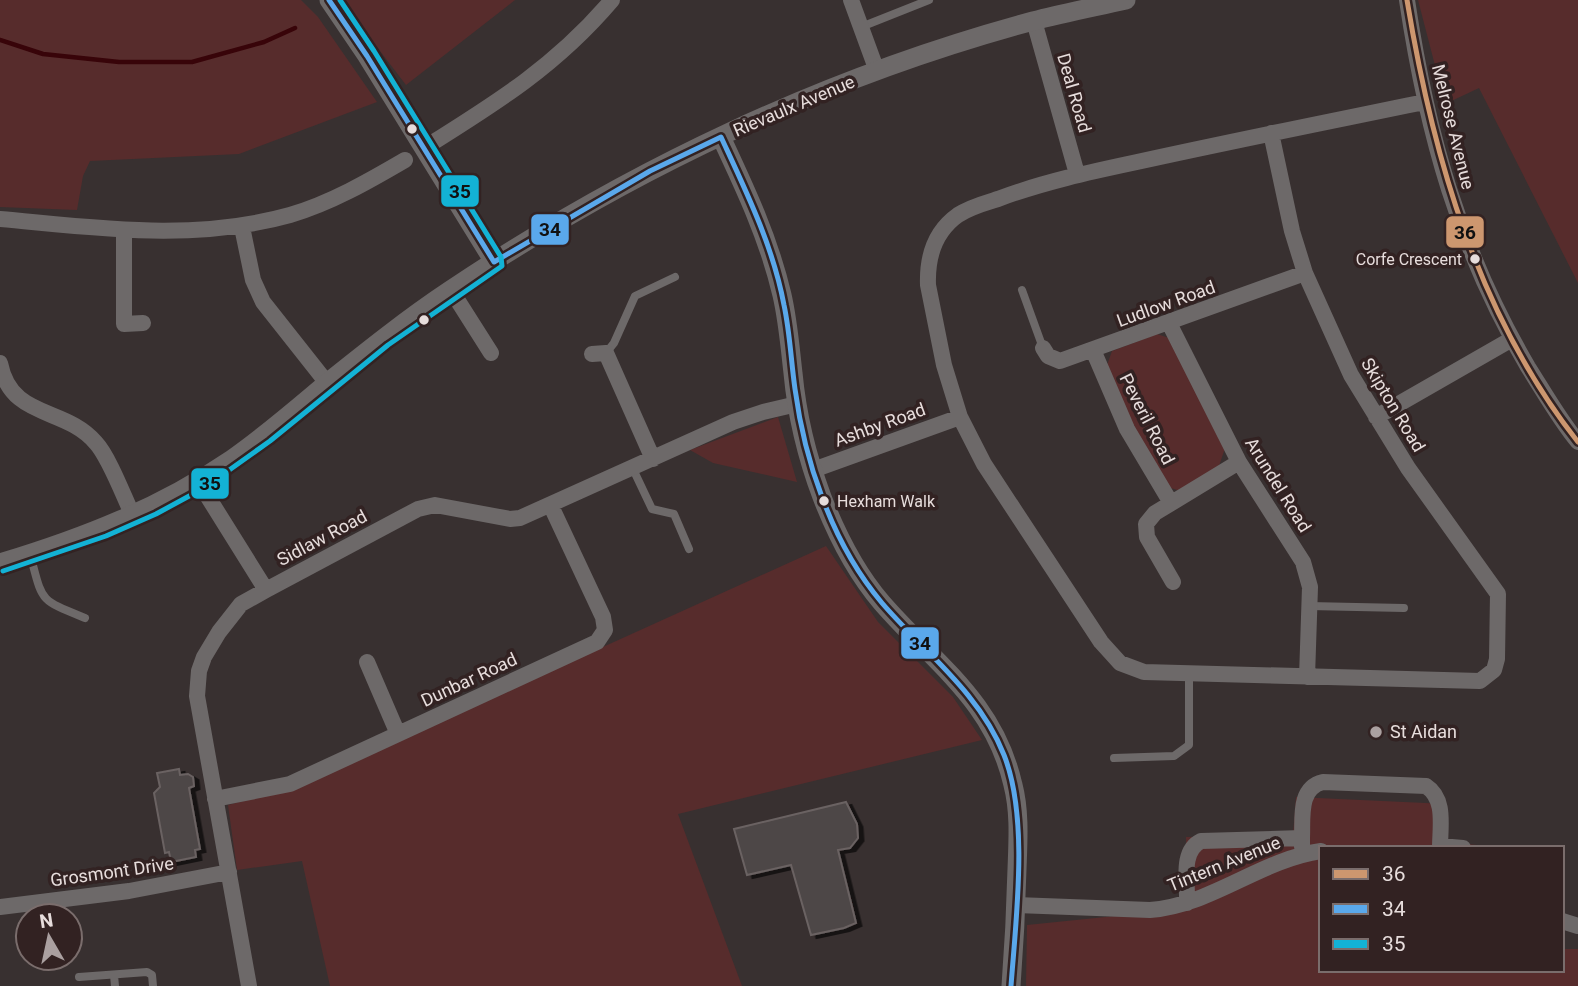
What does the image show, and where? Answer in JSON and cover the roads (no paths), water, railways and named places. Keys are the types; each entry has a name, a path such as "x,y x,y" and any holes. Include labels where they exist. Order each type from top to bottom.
{"street":[{"path":"329,0 367,56 494,262"},
{"path":"424,148 490,107 548,65 579,37 612,0"},
{"path":"851,0 877,71"},
{"name":"Rievaulx Avenue","path":"0,563 62,544 133,516 198,481 277,425 369,349 450,290 650,171 721,136 877,71 1034,21 1126,0"},
{"name":"Melrose Avenue","path":"1407,0 1424,102 1453,206 1474,260 1512,339 1578,442"},
{"name":"Deal Road","path":"1034,21 1077,174"},
{"path":"1307,677 1144,672 1120,663 1101,642 984,464 960,417 944,365 928,285 928,267 937,239 951,221 969,209 1077,174 1424,102"},
{"name":"Skipton Road","path":"1271,133 1289,219 1305,273 1351,375 1408,468 1498,594 1497,659 1494,670 1487,678 1471,683 1307,677"},
{"path":"721,136 754,207 775,265 789,330 797,404 823,499 840,536 880,600 972,696 998,740 1013,784 1017,806 1016,905 1011,986"},
{"path":"0,219 124,230 184,232 242,226 293,214 359,187 405,160"},
{"path":"242,226 253,281 263,302 327,383"},
{"path":"124,230 124,324 143,323"},
{"name":"Ludlow Road","path":"1043,348 1048,356 1060,361 1305,273"},
{"path":"450,290 491,353"},
{"name":"Arundel Road","path":"1169,323 1240,462 1308,574 1310,606 1307,677"},
{"path":"1376,417 1512,339"},
{"name":"Peveril Road","path":"1093,350 1127,429 1171,503"},
{"path":"599,353 653,459"},
{"path":"0,363 4,381 19,400 83,430 98,444 133,516"},
{"name":"Sidlaw Road","path":"249,986 197,696 199,671 204,657 234,611 266,590 427,506 510,519 520,518 733,422 797,404"},
{"name":"Ashby Road","path":"813,470 960,417"},
{"path":"1173,582 1147,537 1146,524 1155,513 1240,462"},
{"path":"198,481 266,590"},
{"name":"Dunbar Road","path":"215,799 290,785 597,642 606,630 603,617 551,506"},
{"path":"366,662 398,734"},
{"name":"Tintern Avenue","path":"1302,846 1304,799 1315,784 1426,786 1434,791 1440,803 1440,846"},
{"path":"1187,903 1188,853 1192,845 1200,841 1302,846"},
{"name":"Tintern Avenue","path":"1016,905 1150,910 1187,903 1302,846 1319,850"},
{"name":"Grosmont Drive","path":"0,907 129,891 229,873"}],"lane":[{"path":"861,27 929,0"},
{"path":"599,353 614,343 635,296 675,278"},
{"path":"1023,290 1043,348"},
{"path":"633,469 652,509 674,514 689,549"},
{"path":"30,554 40,592 45,600 85,618"},
{"path":"1310,606 1404,608"},
{"path":"1114,758 1174,756 1189,745 1189,673"},
{"path":"79,977 147,972 152,975 153,986"},
{"path":"114,975 115,986"}],"waterway":[{"path":"0,40 43,54 119,62 192,62 264,42 295,28"}],"place":[{"name":"Corfe Crescent","path":"1475,259"},
{"name":"Hexham Walk","path":"824,501"},
{"name":"St Aidan","path":"1376,732"}]}
